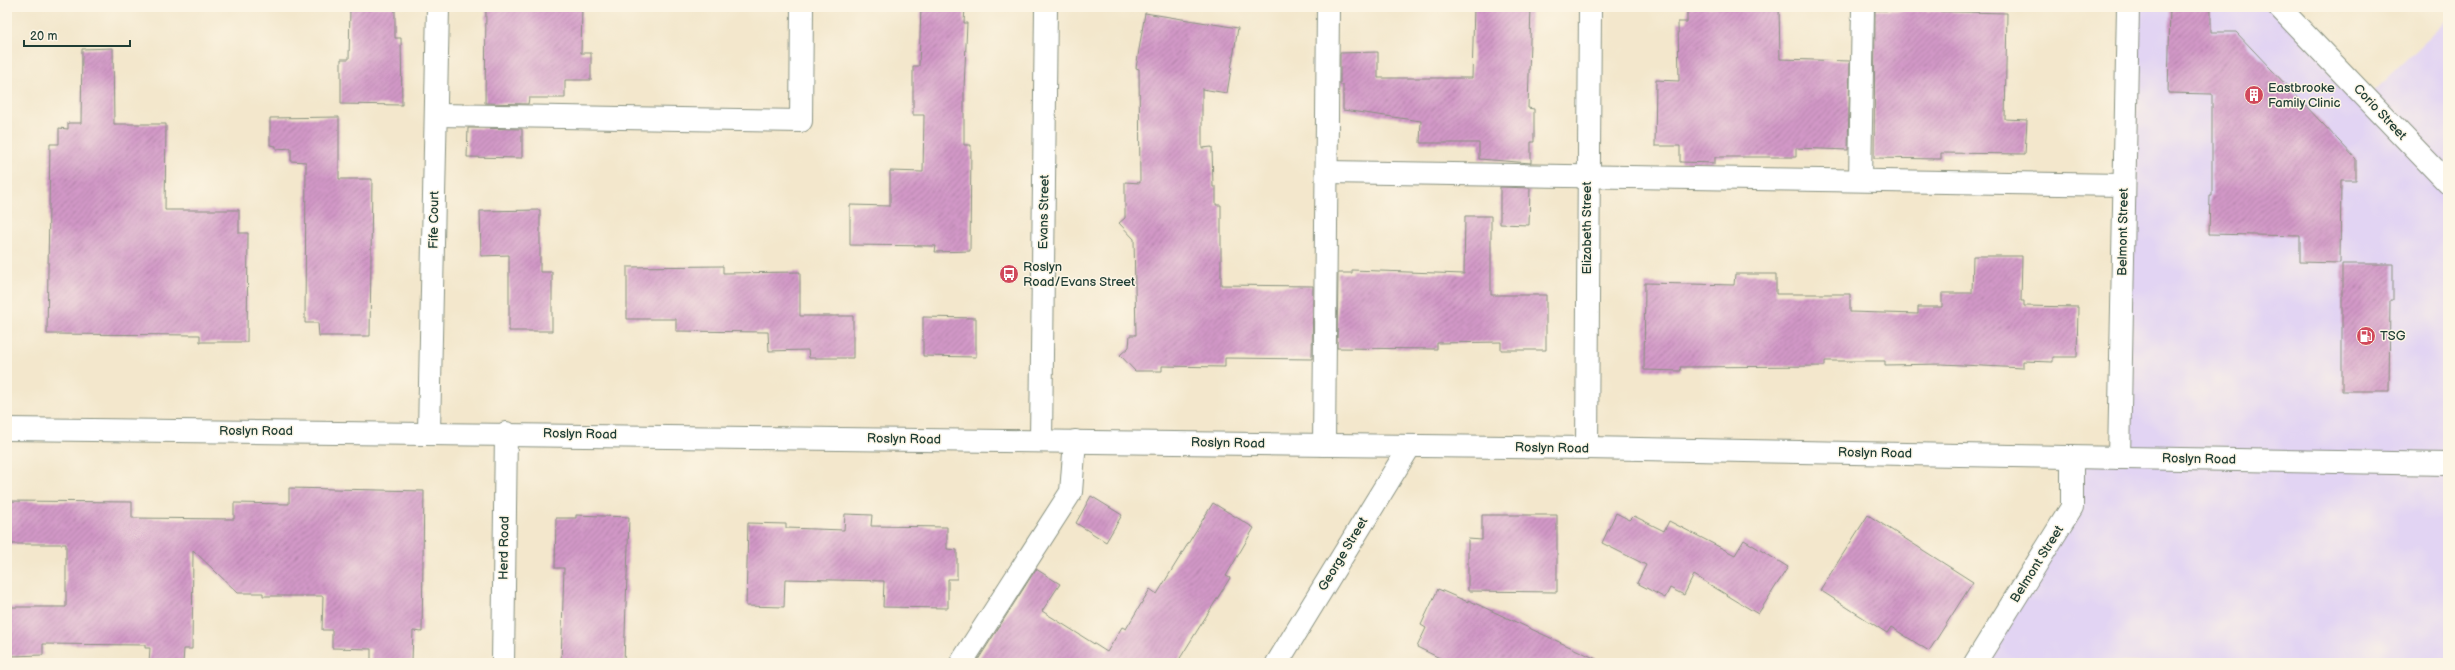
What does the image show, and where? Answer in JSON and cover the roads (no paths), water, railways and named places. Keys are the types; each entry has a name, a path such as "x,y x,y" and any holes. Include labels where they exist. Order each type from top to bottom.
{"street":[{"name":"Fife Court","path":"429,432 438,7"},
{"path":"436,115 801,121 802,7"},
{"name":"Evans Street","path":"1042,440 1046,7"},
{"path":"1324,445 1328,7"},
{"name":"Elizabeth Street","path":"1587,448 1587,174 1590,7"},
{"path":"1860,180 1863,7"},
{"name":"Belmont Street","path":"2119,458 2128,7"},
{"name":"Corio Street","path":"2279,7 2448,183"},
{"path":"1327,172 1587,174 2124,185"},
{"name":"Roslyn Road","path":"7,429 429,432 1042,440 1587,448 2448,464"},
{"name":"Herd Road","path":"503,663 506,433"},
{"path":"961,663 1071,492 1075,441"},
{"name":"George Street","path":"1276,663 1410,446"},
{"name":"Belmont Street","path":"1975,663 2072,507 2072,457"}],"place":[{"name":"Eastbrooke Family Clinic","path":"2254,95"},
{"name":"Roslyn Road/Evans Street","path":"1009,274"},
{"name":"TSG","path":"2366,336"}]}
